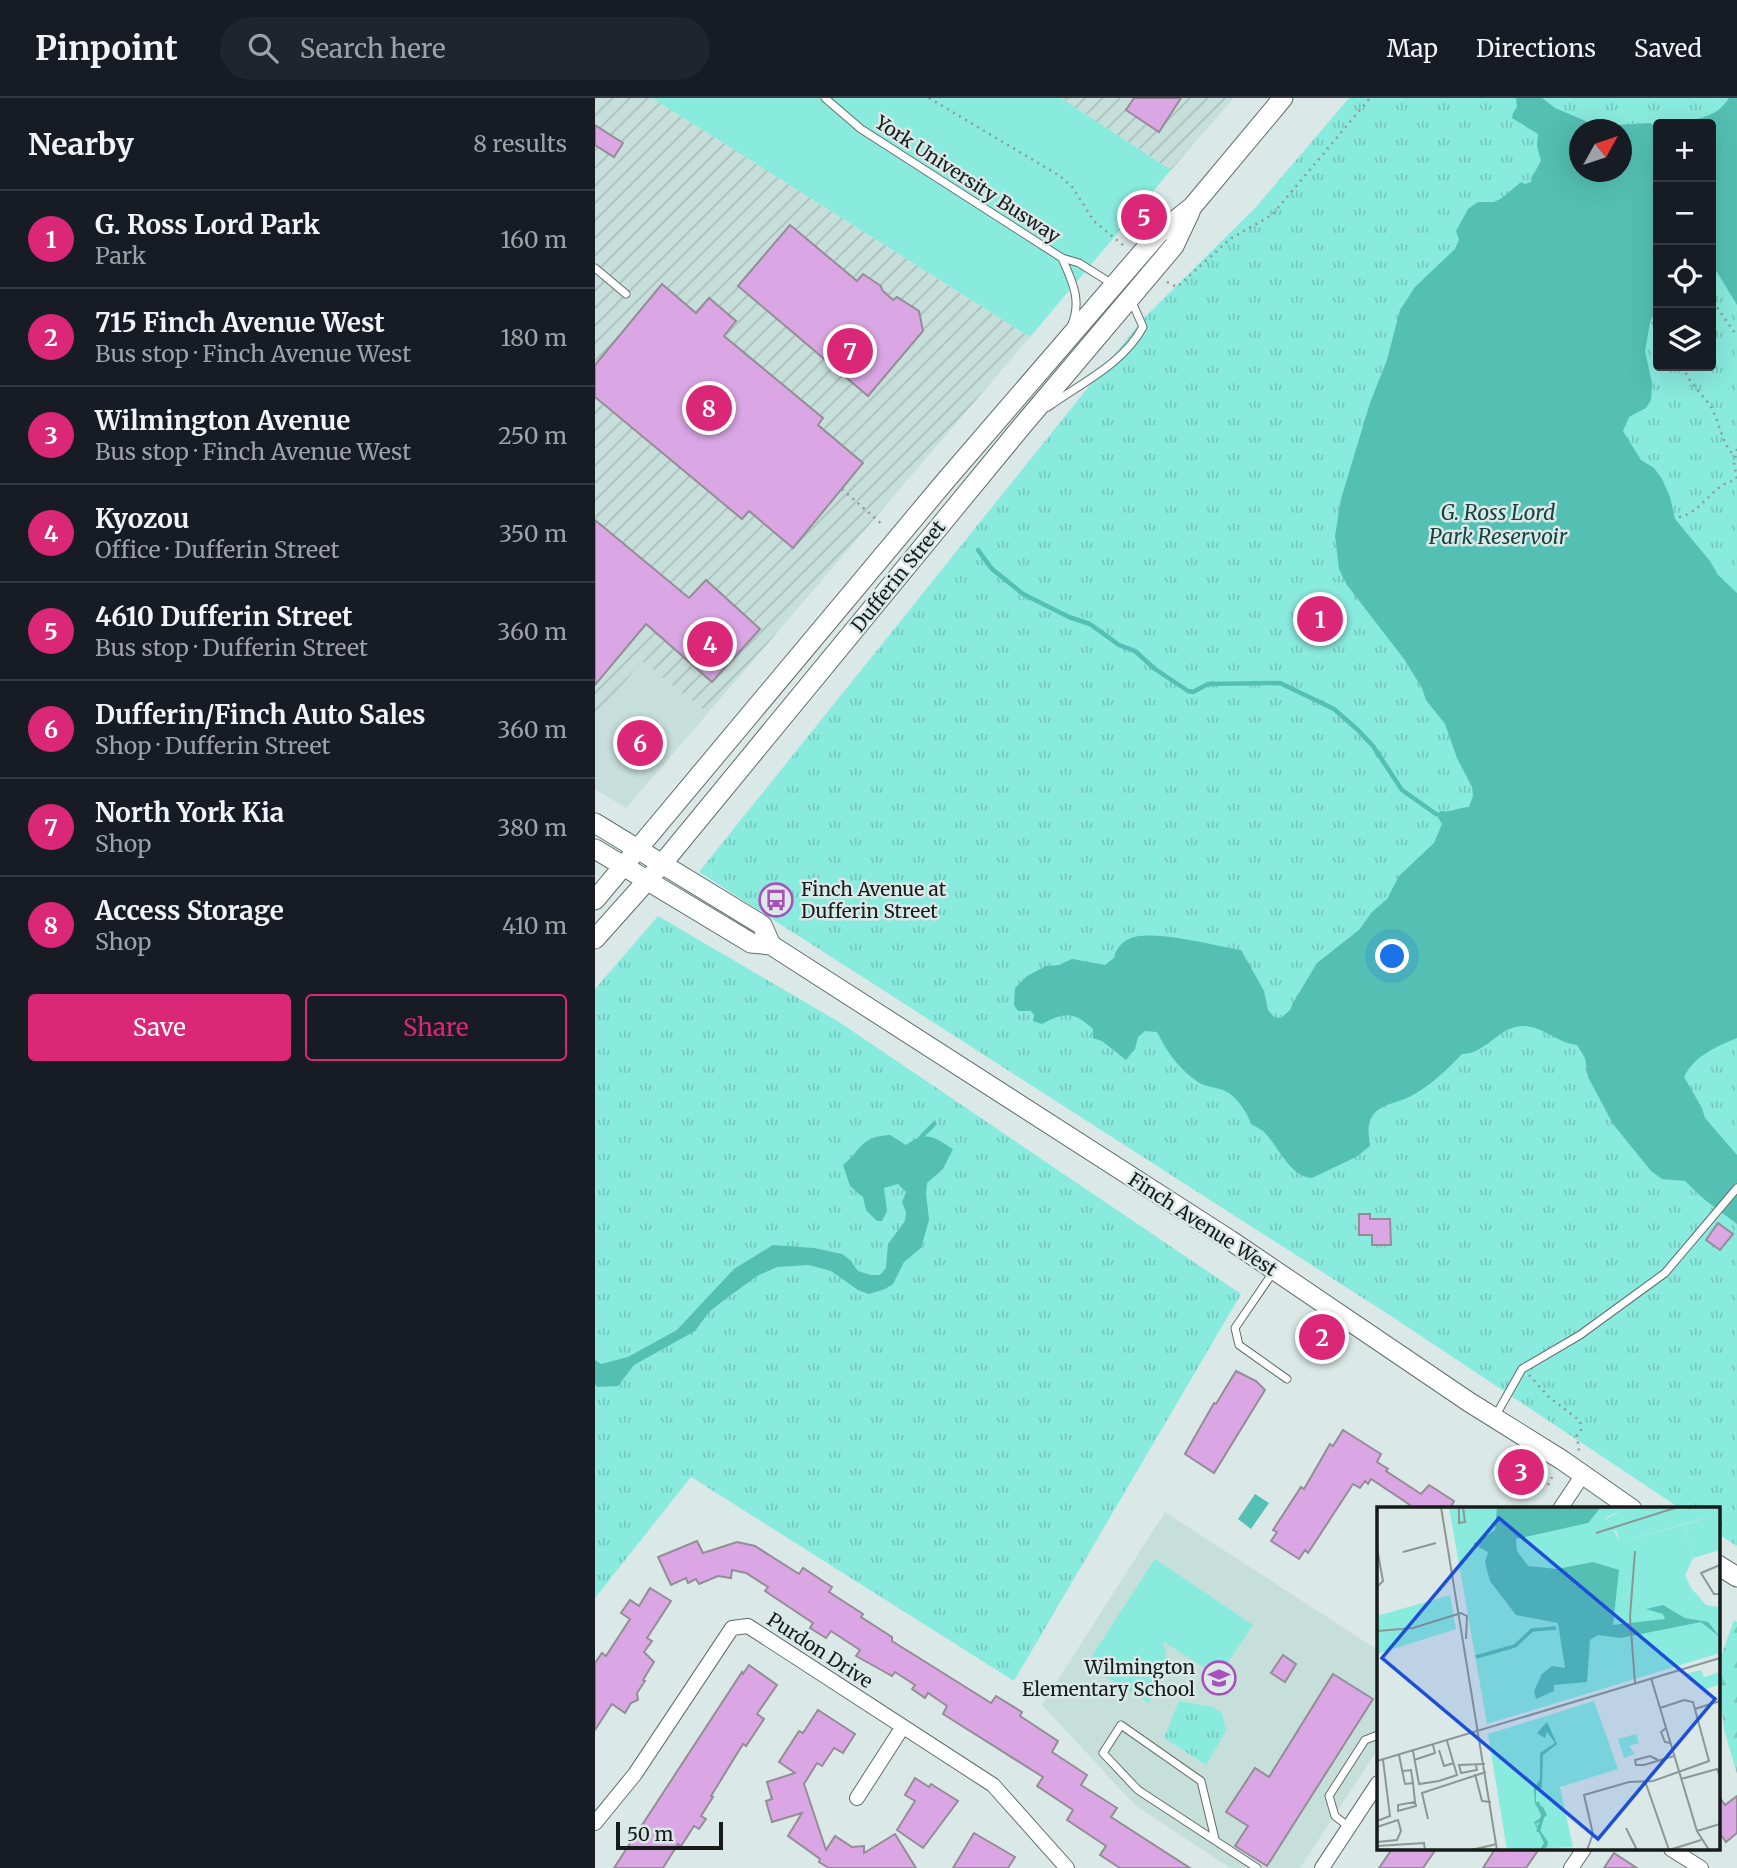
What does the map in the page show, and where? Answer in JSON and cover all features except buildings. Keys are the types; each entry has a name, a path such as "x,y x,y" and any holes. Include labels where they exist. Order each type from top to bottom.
{"main road":[{"name":"Dufferin Street","path":"595,900 947,479 1159,233 1192,207 1283,98"},
{"name":"Dufferin Street","path":"595,939 662,863 1022,426 1131,299 1174,246 1192,207"},
{"name":"Finch Avenue West","path":"595,823 762,925 771,944"},
{"name":"Finch Avenue West","path":"595,849 751,943 771,944 1275,1270 1629,1507"},
{"path":"1719,1566 1737,1577"}],"street":[{"path":"1561,1507 1582,1476"},
{"name":"Purdon Drive","path":"595,1823 635,1774 732,1628 748,1626 993,1785 1062,1866"},
{"path":"857,1798 902,1728"},
{"path":"1322,1868 1377,1785"},
{"path":"1571,1868 1583,1850"},
{"path":"1673,1850 1701,1868"}],"lane":[{"name":"York University Busway","path":"825,98 861,129 1062,258 1079,263 1131,299"},
{"name":"York University Busway","path":"1061,347 1077,312 1077,293 1062,258"},
{"path":"595,268 626,294"},
{"path":"1022,426 1114,362 1135,341 1143,327 1131,299"},
{"path":"1495,1419 1522,1369 1580,1335 1665,1273 1737,1188"},
{"path":"1275,1270 1235,1328 1239,1345 1287,1378"},
{"path":"1215,1839 1201,1781 1121,1725 1103,1753 1138,1790 1257,1868"},
{"path":"1349,1827 1335,1816 1329,1796 1365,1740 1377,1735"}],"path":[{"path":"929,98 1060,176 1073,188 1094,222 1122,243"},
{"path":"1160,277 1177,287 1230,239 1272,215 1370,98"},
{"path":"1716,306 1737,336"},
{"path":"1685,371 1686,376 1711,407 1724,434 1728,450 1735,456"},
{"path":"1679,517 1693,513 1717,488 1728,481 1737,480 1734,463 1737,449"},
{"path":"842,489 887,529"},
{"path":"1522,1369 1549,1397 1580,1421 1581,1430 1577,1435 1582,1476"}],"shaded area":[{"path":"595,98 652,98 1030,337 708,713 642,661 595,717"},
{"path":"1061,98 1234,98 1171,170"},
{"path":"642,660 708,713 626,808 595,789 595,717"},
{"name":"Wilmington Elementary School","path":"1165,1512 1377,1649 1377,1751 1300,1868 1230,1868 1136,1806 1042,1705"}],"green space":[{"path":"652,98 1061,98 1171,170 1030,337"},
{"path":"1349,98 1737,98 1737,1546 1719,1535 1719,1507 1678,1507 1391,1316 699,872 1143,319 1256,207"},
{"path":"658,916 839,1022 1241,1294 1014,1681 691,1477 595,1598 595,989"},
{"path":"1155,1559 1253,1625 1218,1677 1163,1641 1169,1668 1149,1703 1086,1665"},
{"path":"1734,1620 1737,1622 1737,1774 1724,1729 1719,1662"},
{"path":"1179,1701 1213,1707 1222,1713 1226,1731 1206,1765 1164,1738"}],"water":[{"name":"G. Ross Lord Park Reservoir","path":"1516,98 1542,98 1555,108 1581,119 1569,119 1569,182 1632,182 1632,124 1653,124 1653,316 1645,351 1652,383 1651,400 1646,408 1629,417 1623,431 1641,460 1654,468 1662,479 1675,519 1710,561 1718,575 1737,593 1737,1038 1700,1057 1684,1077 1705,1118 1737,1155 1737,1224 1685,1181 1662,1179 1651,1171 1613,1124 1588,1077 1585,1058 1577,1045 1531,1027 1515,1027 1476,1050 1462,1054 1423,1089 1380,1108 1369,1122 1370,1146 1356,1157 1312,1178 1291,1167 1265,1133 1251,1124 1242,1107 1229,1093 1202,1084 1185,1072 1169,1053 1157,1032 1145,1031 1138,1037 1135,1049 1126,1060 1102,1041 1093,1038 1093,1029 1074,1016 1057,1017 1042,1024 1033,1021 1034,1015 1031,1011 1018,1011 1014,1005 1015,988 1027,976 1046,966 1059,965 1072,959 1105,965 1114,958 1119,946 1128,939 1154,936 1241,950 1264,991 1268,1010 1274,1017 1281,1018 1290,1010 1317,963 1359,930 1372,912 1387,899 1399,876 1434,843 1442,824 1436,814 1469,807 1473,796 1472,787 1457,758 1445,724 1426,700 1422,688 1404,659 1347,585 1339,569 1335,536 1341,499 1370,403 1387,360 1400,310 1415,287 1455,249 1459,240 1456,231 1468,209 1478,202 1494,202 1502,198 1521,182 1531,182 1541,161 1537,146 1538,134 1512,118 1517,107"},
{"path":"1729,98 1737,98 1737,305 1716,271 1716,119 1695,119 1719,110"},
{"path":"890,1135 906,1145 919,1138 930,1137 953,1149 943,1169 927,1183 929,1220 921,1248 904,1262 893,1284 869,1294 858,1290 831,1271 809,1265 777,1267 757,1276 724,1300 709,1312 695,1331 634,1365 618,1386 595,1385 595,1360 601,1364 628,1357 677,1330 734,1269 773,1245 814,1248 842,1254 858,1271 880,1275 886,1268 888,1244 905,1221 906,1212 902,1202 906,1192 898,1184 884,1188 887,1211 882,1221 877,1221 866,1210 863,1197 850,1186 843,1165 867,1141"},
{"path":"1255,1494 1269,1503 1251,1529 1238,1519"}],"waterway":[{"path":"978,550 992,569 1023,594 1069,617 1090,624 1119,645 1135,651 1155,669 1188,691 1193,692 1208,684 1280,683 1334,709 1373,746 1402,790 1436,814"},
{"path":"923,1139 922,1136 934,1124"}],"place":[{"name":"4610 Dufferin Street","path":"1144,217"},
{"name":"North York Kia","path":"850,351"},
{"name":"Access Storage","path":"709,408"},
{"name":"G. Ross Lord Park","path":"1320,619"},
{"name":"Kyozou","path":"710,644"},
{"name":"Dufferin/Finch Auto Sales","path":"640,743"},
{"name":"Finch Avenue at Dufferin Street","path":"776,900"},
{"name":"715 Finch Avenue West","path":"1322,1337"},
{"name":"Wilmington Avenue","path":"1521,1472"},
{"name":"Wilmington Elementary School","path":"1219,1678"}]}
